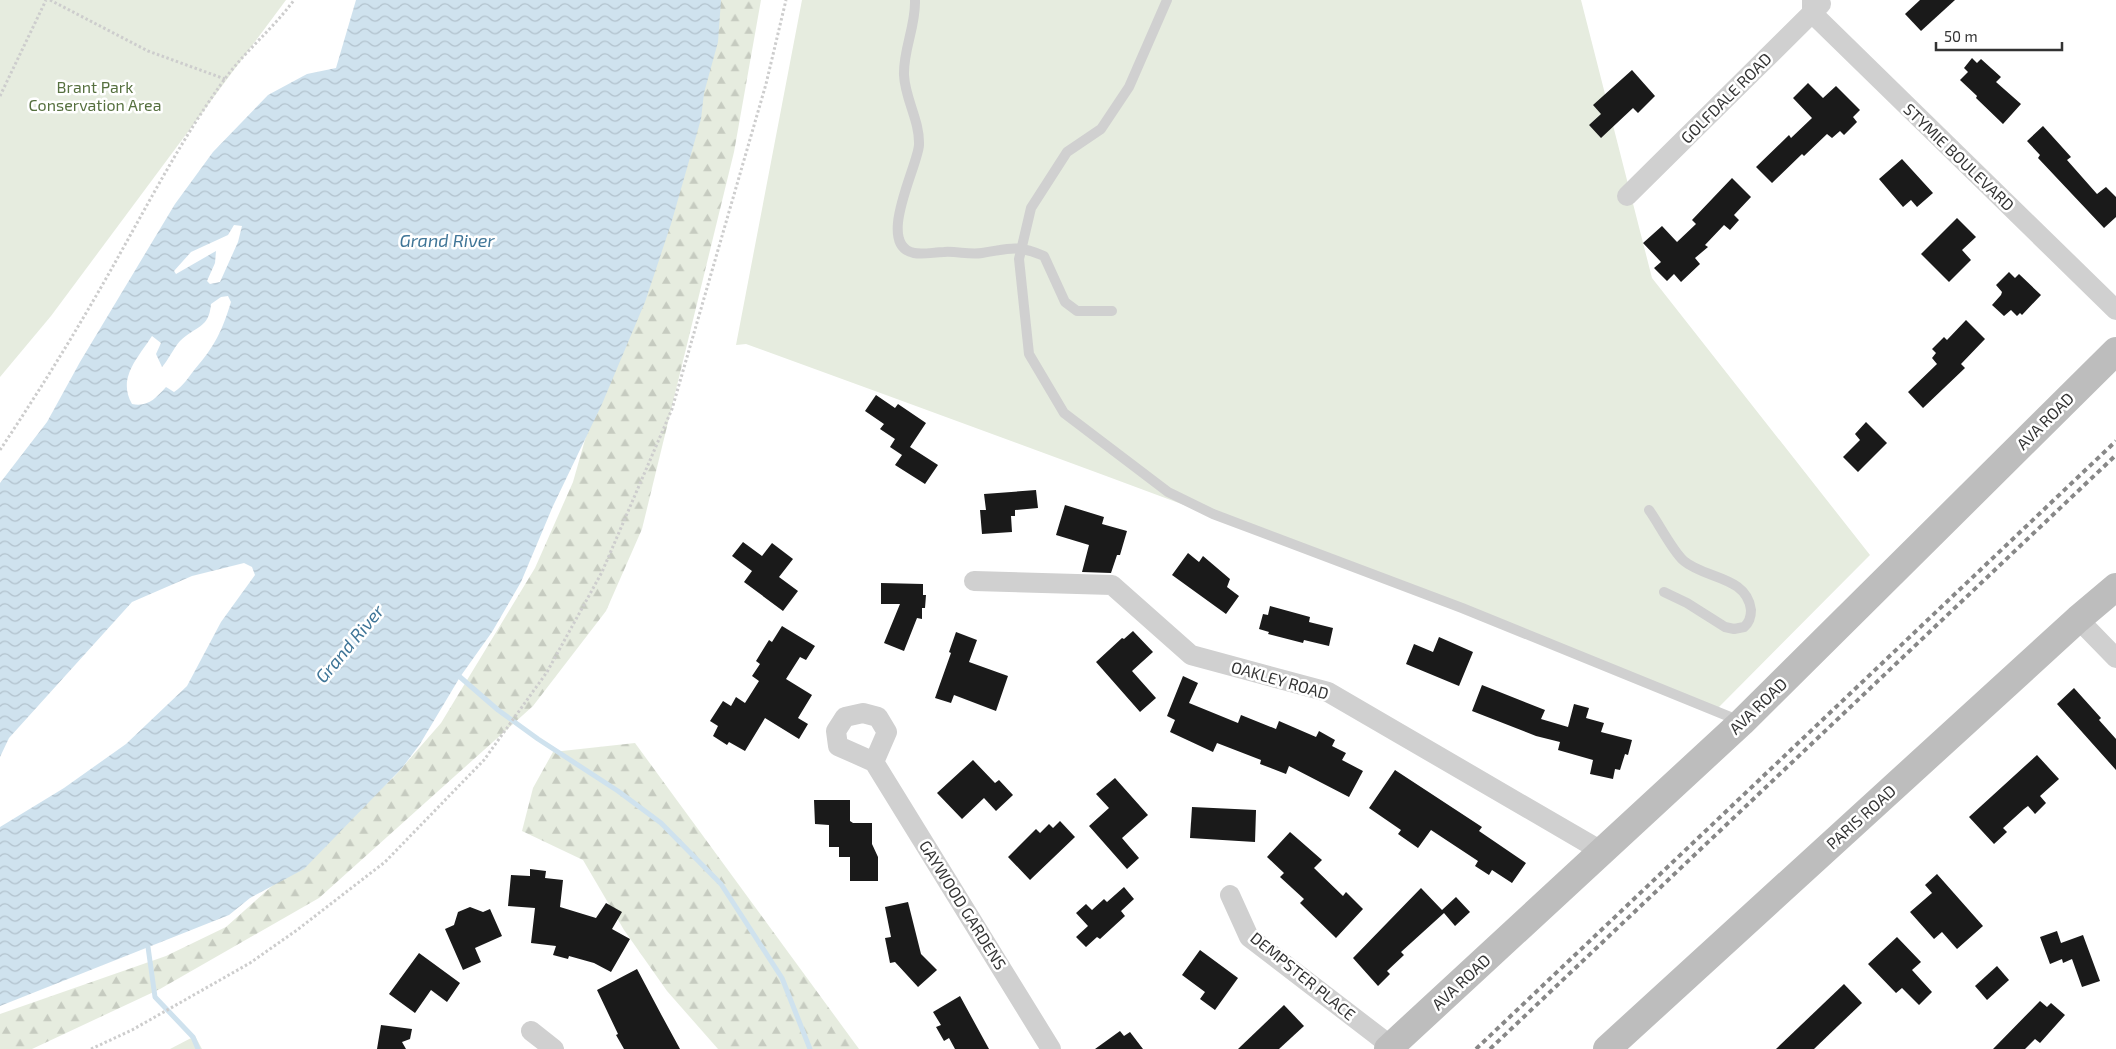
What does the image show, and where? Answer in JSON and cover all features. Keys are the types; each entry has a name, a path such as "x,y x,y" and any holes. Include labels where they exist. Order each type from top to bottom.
{"street":[{"name":"GOLFDALE ROAD","path":"1627,196 1816,4"},
{"name":"STYMIE BOULEVARD","path":"1816,4 2116,310"},
{"name":"AVA ROAD","path":"1389,1048 1742,722 2116,351"},
{"name":"OAKLEY ROAD","path":"974,581 1112,585 1191,655 1328,692 1603,852"},
{"name":"PARIS ROAD","path":"1607,1049 2078,619 2116,587"},
{"path":"2078,619 2116,658"},
{"name":"GAYWOOD GARDENS","path":"874,762 1051,1049"},
{"name":"DEMPSTER PLACE","path":"1230,895 1249,937 1389,1048"},
{"path":"531,1032 554,1049"}],"lane":[{"path":"915,0 915,16 904,75 919,146 901,199 898,216 898,231 903,245 911,252 924,254 958,251 982,253 1012,246 1022,249 1044,256 1065,302 1077,312 1112,311"},
{"path":"1168,0 1128,87 1100,129 1067,152 1031,208 1019,259 1029,354 1049,391 1064,413 1168,492 1213,514 1462,608 1742,722"},
{"path":"1649,510 1682,559 1698,570 1734,583 1740,588 1749,601 1751,616 1744,627 1729,629 1687,603 1664,592"}],"path":[{"path":"0,96 48,0 148,51 225,79"},
{"path":"0,450 35,397 108,275 145,205 225,79 278,22 294,0"},
{"path":"91,1049 132,1030 250,963 297,930 385,862 484,760 547,672 602,572 672,409 766,84 786,0"}],"green space":[{"name":"Brant Park Conservation Area","path":"0,0 286,0 51,316 0,377"},
{"path":"710,0 761,0 734,152 642,529 606,611 533,706 319,898 160,989 32,1049 0,1049 0,1014 166,956 226,927 393,778 441,723 535,568 573,482"},
{"path":"802,0 1581,0 1652,278 1870,555 1717,709 1475,615 1111,478 746,344 736,345"},
{"path":"635,743 859,1049 718,1049 667,991 624,930 583,860 522,831 533,788 553,752"},
{"path":"195,1036 202,1049 170,1049"}],"water":[{"name":"Grand River","path":"356,0 721,0 718,42 704,93 701,119 671,224 645,302 602,404 553,506 521,582 492,632 460,677 420,744 402,768 304,869 250,898 229,915 0,1006 0,827 64,788 126,744 187,686 221,622 255,575 252,567 244,563 192,576 132,602 9,738 0,757 0,483 47,422 80,362 175,204 213,152 268,95 307,74 336,68","holes":["234,225 242,226 238,242 220,282 210,284 207,281 215,263 216,251 176,274 174,271 191,252 228,235","228,296 231,302 217,338 208,353 183,384 174,392 166,387 147,403 132,404 128,395 128,377 131,368 152,336 161,343 156,354 162,367 180,341 204,323 210,312 211,304 221,297"]}],"building":[{"path":"1920,0 1955,0 1921,31 1905,14"},
{"path":"1972,58 1977,63 1981,59 2001,77 1996,82 2021,104 2003,124 1960,80 1968,72 1964,68"},
{"path":"1632,70 1655,96 1638,113 1633,108 1601,138 1589,125 1601,114 1593,105"},
{"path":"1808,83 1823,98 1836,86 1860,110 1853,117 1857,122 1844,135 1840,131 1832,138 1827,134 1804,156 1802,154 1772,183 1756,167 1789,135 1791,138 1812,118 1793,98"},
{"path":"2043,126 2071,157 2067,160 2097,194 2106,187 2116,197 2116,217 2104,228 2038,158 2040,155 2027,141"},
{"path":"1902,159 1933,193 1917,207 1911,200 1903,207 1879,179"},
{"path":"1732,178 1751,197 1734,215 1739,220 1730,230 1724,225 1705,245 1708,247 1695,258 1700,264 1681,282 1674,274 1667,281 1654,268 1661,262 1643,243 1662,226 1677,242 1696,224 1692,220"},
{"path":"1957,218 1976,237 1962,250 1971,260 1949,282 1921,254"},
{"path":"2009,272 2015,278 2019,274 2041,295 2022,315 2020,313 2017,316 2011,310 2004,316 1992,305 2002,292 1996,285"},
{"path":"1966,320 1985,339 1961,364 1965,368 1923,408 1908,392 1937,364 1932,358 1936,353 1932,349 1944,337 1947,340"},
{"path":"876,395 895,408 898,404 926,423 910,447 938,465 925,484 895,465 902,455 890,447 895,439 880,429 884,424 865,411"},
{"path":"1866,422 1887,443 1858,472 1843,457 1860,440 1855,434"},
{"path":"1036,490 1038,508 1015,510 1015,516 1011,516 1012,532 982,534 980,510 986,510 984,494"},
{"path":"1065,505 1104,517 1102,524 1127,531 1120,555 1117,555 1111,573 1082,572 1089,545 1056,535"},
{"path":"743,542 762,556 772,543 793,559 779,577 798,591 783,611 744,582 752,571 732,556"},
{"path":"1188,553 1199,562 1203,556 1230,579 1227,587 1239,596 1226,614 1172,575"},
{"path":"881,583 923,584 923,595 926,595 925,608 922,608 922,619 917,618 904,651 884,643 900,604 881,604"},
{"path":"1270,606 1310,617 1309,622 1333,628 1329,646 1304,640 1303,643 1268,634 1269,632 1259,629 1263,614 1268,615"},
{"path":"782,626 815,646 806,660 800,657 786,679 812,695 798,718 808,724 799,739 765,718 745,751 729,742 727,745 713,736 718,726 710,721 723,701 731,706 736,697 745,703 759,681 752,676 760,664 756,661 769,640 772,642"},
{"path":"1133,631 1153,652 1132,671 1156,698 1140,712 1096,662 1122,638 1124,639"},
{"path":"956,632 977,640 969,662 1008,676 996,711 954,695 951,703 935,698 951,653 949,652"},
{"path":"1439,637 1473,652 1459,686 1406,664 1414,644 1433,652"},
{"path":"1183,676 1198,683 1189,703 1238,723 1241,715 1276,729 1279,721 1316,737 1319,731 1335,740 1332,746 1346,753 1342,760 1363,771 1349,797 1289,766 1286,774 1260,764 1261,760 1217,743 1213,752 1170,732 1175,720 1167,716"},
{"path":"1482,685 1545,710 1541,719 1568,727 1574,704 1589,708 1586,718 1604,723 1601,732 1632,740 1628,755 1625,754 1620,770 1615,769 1613,779 1590,774 1593,760 1558,750 1560,742 1536,736 1472,711"},
{"path":"2074,688 2101,718 2099,720 2116,739 2116,770 2057,704"},
{"path":"2037,755 2059,779 2040,796 2046,803 2035,814 2028,806 2003,828 2007,832 1994,844 1969,817"},
{"path":"973,760 995,783 999,780 1013,795 996,811 984,798 962,819 937,793"},
{"path":"1395,770 1482,827 1479,831 1526,863 1512,883 1492,870 1489,875 1475,866 1478,861 1431,830 1418,848 1398,834 1401,830 1369,808"},
{"path":"1115,778 1148,815 1122,838 1139,858 1127,869 1089,826 1109,808 1096,794"},
{"path":"814,800 850,800 850,821 853,823 872,823 872,844 878,857 878,881 850,881 850,857 839,857 839,847 829,847 829,825 815,824"},
{"path":"1192,807 1256,810 1255,842 1190,838"},
{"path":"1060,821 1075,837 1030,880 1008,857 1036,829 1040,833 1049,824 1053,828"},
{"path":"1290,832 1322,860 1314,868 1343,896 1346,892 1363,909 1336,938 1300,903 1304,899 1280,877 1284,873 1267,857"},
{"path":"530,869 546,871 545,878 563,880 560,907 596,918 606,903 622,912 612,929 630,939 611,972 594,963 569,956 568,959 553,955 556,946 531,943 535,908 508,906 511,875 530,876"},
{"path":"1937,874 1983,926 1957,949 1942,932 1934,939 1910,912 1932,893 1925,885"},
{"path":"1124,887 1134,899 1121,911 1125,916 1100,939 1097,937 1086,947 1076,937 1088,926 1076,913 1086,904 1092,910 1104,899 1107,902"},
{"path":"1421,888 1442,910 1456,897 1470,912 1455,926 1444,913 1401,952 1404,955 1387,971 1390,974 1378,986 1353,958"},
{"path":"908,902 921,954 937,970 918,987 895,962 890,963 885,938 891,937 885,907"},
{"path":"470,907 483,912 490,909 502,936 475,948 481,962 463,970 445,929 454,925 458,912"},
{"path":"2057,931 2061,943 2083,935 2100,981 2082,987 2072,959 2063,963 2062,959 2050,964 2040,937"},
{"path":"1897,937 1921,962 1912,970 1932,992 1919,1005 1902,988 1896,993 1868,964"},
{"path":"1200,950 1238,978 1215,1010 1200,999 1205,992 1182,975"},
{"path":"419,953 460,983 447,1002 431,990 415,1013 389,994"},
{"path":"1997,966 2009,980 1987,1000 1975,986"},
{"path":"637,969 680,1049 624,1049 616,1035 618,1034 597,990"},
{"path":"1844,984 1862,1003 1814,1049 1776,1049"},
{"path":"960,996 989,1049 955,1049 949,1038 944,1041 936,1027 941,1025 933,1012"},
{"path":"2040,1001 2047,1007 2051,1003 2065,1015 2040,1043 2035,1039 2025,1049 1993,1049"},
{"path":"1284,1005 1304,1026 1279,1049 1238,1049"},
{"path":"381,1025 412,1029 410,1039 402,1042 406,1049 377,1049"},
{"path":"1120,1031 1124,1036 1130,1032 1143,1049 1095,1049"}],"waterway":[{"path":"460,677 498,710 538,739 618,791 661,823 721,884 782,978 810,1049"},
{"path":"148,947 155,997 193,1037 198,1049"}],"railway":[{"path":"1476,1049 2116,441"},
{"path":"1490,1049 2116,455"}]}
